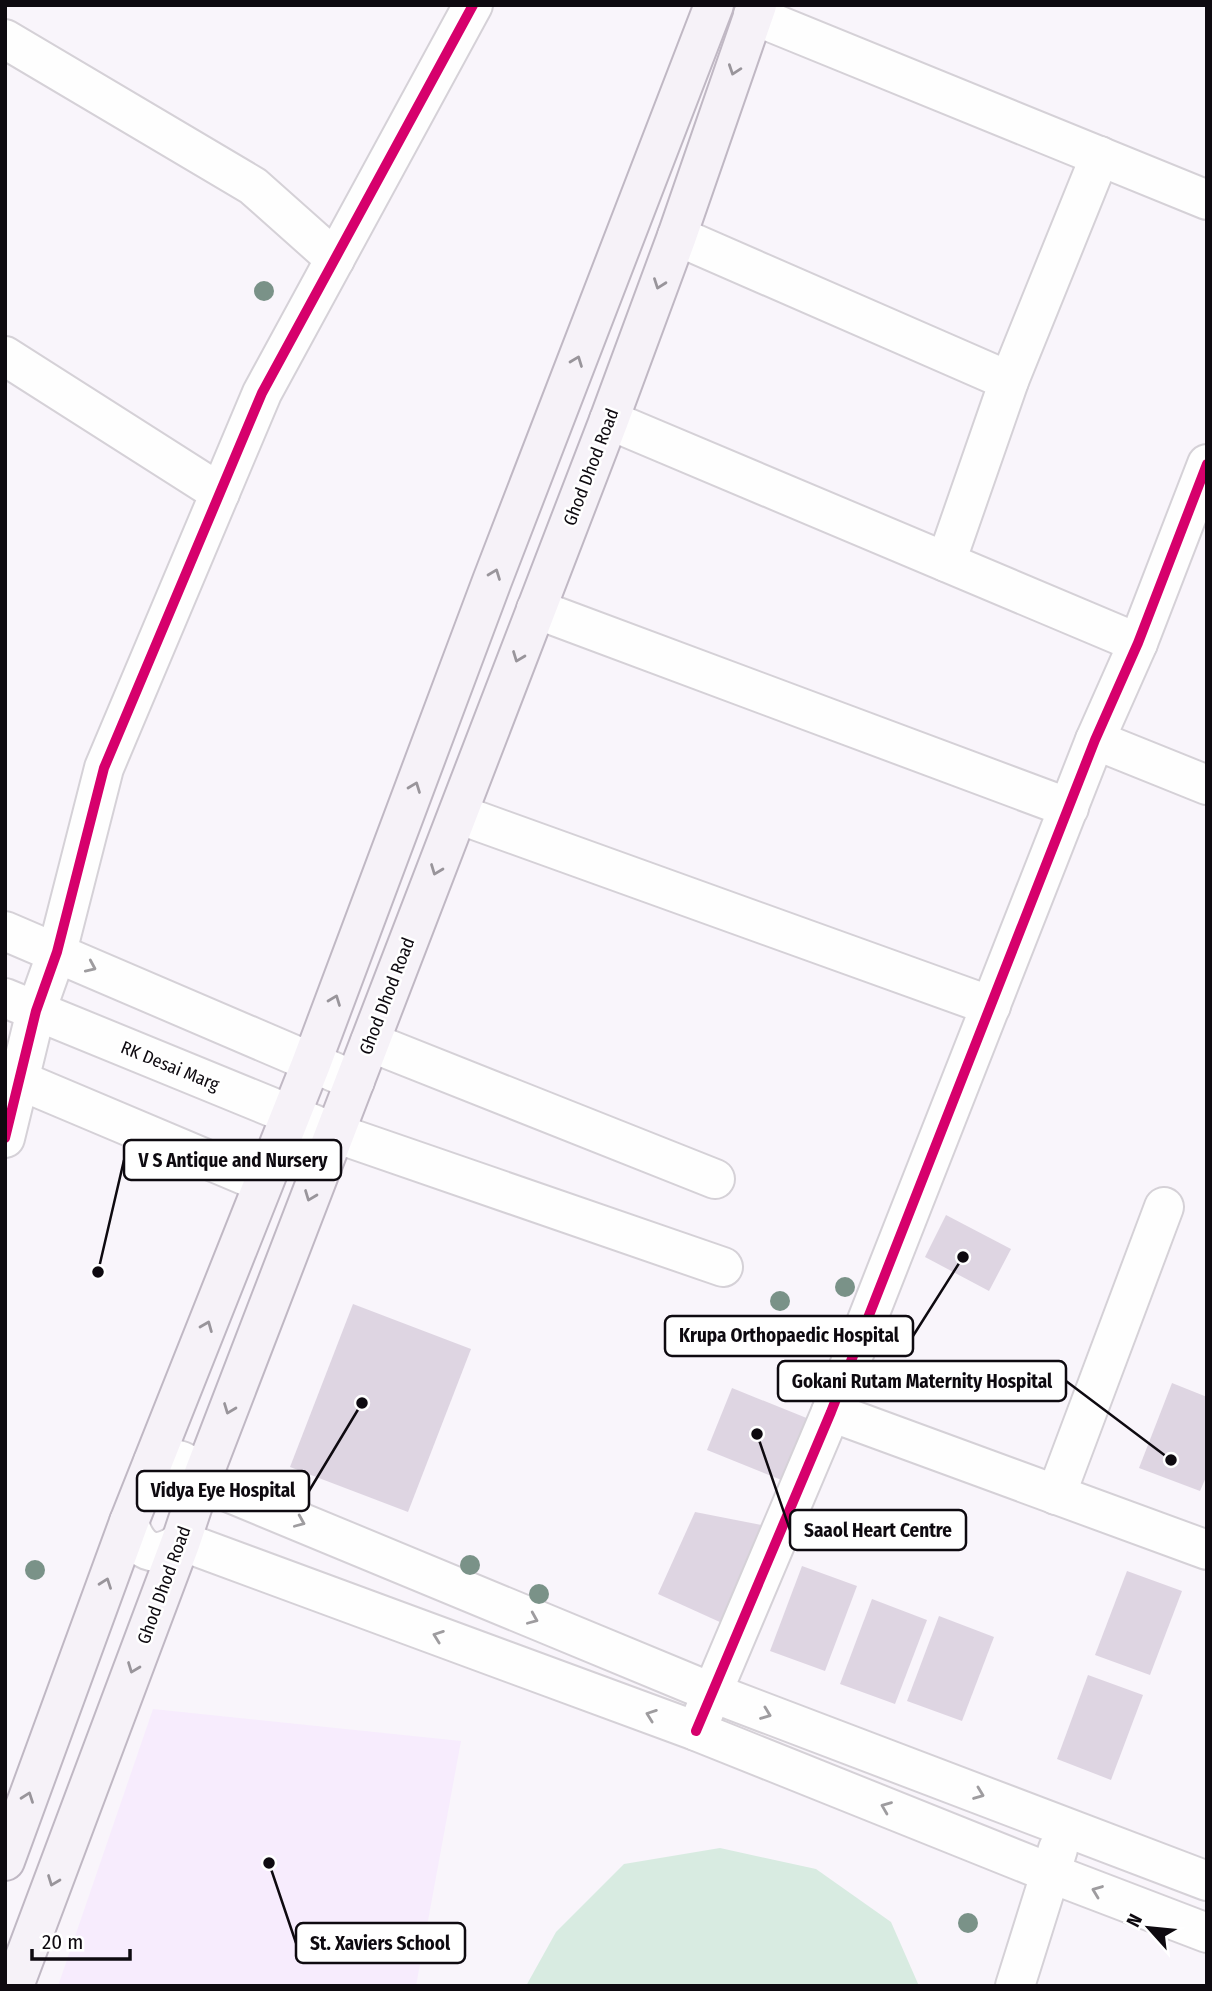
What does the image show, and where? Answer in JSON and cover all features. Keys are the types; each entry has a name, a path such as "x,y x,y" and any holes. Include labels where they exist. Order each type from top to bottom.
{"main road":[{"path":"5,1861 128,1522 311,1064 492,581 714,5"},
{"name":"Ghod Dhod Road","path":"14,1986 201,1481 609,420 677,236 755,10"}],"street":[{"path":"5,1138 19,1080 21,1005 57,951 104,768 262,393 473,5"},
{"path":"755,10 1207,200"},
{"path":"5,39 253,186 335,259"},
{"path":"946,562 1009,381 1100,156"},
{"path":"677,236 1009,381"},
{"path":"5,356 220,493"},
{"path":"609,420 1138,643"},
{"path":"696,1731 831,1412 1095,740 1138,643 1207,464"},
{"path":"536,609 1069,808"},
{"path":"1095,740 1207,785"},
{"path":"457,814 991,1006"},
{"path":"5,931 57,951 355,1081"},
{"name":"RK Desai Marg","path":"21,1005 335,1133 723,1267"},
{"path":"370,1042 715,1179"},
{"path":"19,1080 263,1184"},
{"path":"1056,1495 1164,1208"},
{"path":"831,1412 1207,1550"},
{"path":"153,1462 164,1458 182,1460 197,1473 201,1481 713,1693 1207,1881"},
{"path":"128,1522 136,1541 151,1551 170,1550 181,1541 696,1731 1207,1933"},
{"path":"1015,1986 1066,1827"}],"shaded area":[{"path":"153,1709 461,1741 416,1986 58,1986"}],"green space":[{"path":"720,1848 816,1869 891,1922 919,1986 526,1986 556,1932 624,1864"}],"building":[{"path":"946,1215 1011,1249 989,1291 925,1257"},
{"path":"353,1304 471,1349 408,1512 290,1467"},
{"path":"1172,1383 1207,1397 1207,1475 1200,1491 1139,1468"},
{"path":"732,1388 809,1419 784,1481 707,1450"},
{"path":"695,1512 766,1526 722,1623 658,1594"},
{"path":"802,1566 857,1586 825,1671 770,1651"},
{"path":"1127,1571 1182,1591 1150,1675 1095,1655"},
{"path":"872,1599 927,1620 895,1704 840,1684"},
{"path":"939,1616 994,1637 962,1721 907,1701"},
{"path":"1088,1675 1143,1695 1111,1780 1057,1759"}],"cycle path":[{"path":"5,1138 36,1011 57,952 104,768 262,393 473,5"},
{"path":"696,1731 831,1412 1095,740 1138,643 1207,464"}],"place":[{"name":"Krupa Orthopaedic Hospital","path":"963,1257"},
{"name":"V S Antique and Nursery","path":"98,1272"},
{"name":"Vidya Eye Hospital","path":"362,1403"},
{"name":"Saaol Heart Centre","path":"757,1434"},
{"name":"Gokani Rutam Maternity Hospital","path":"1171,1460"},
{"name":"St. Xaviers School","path":"269,1863"}]}
